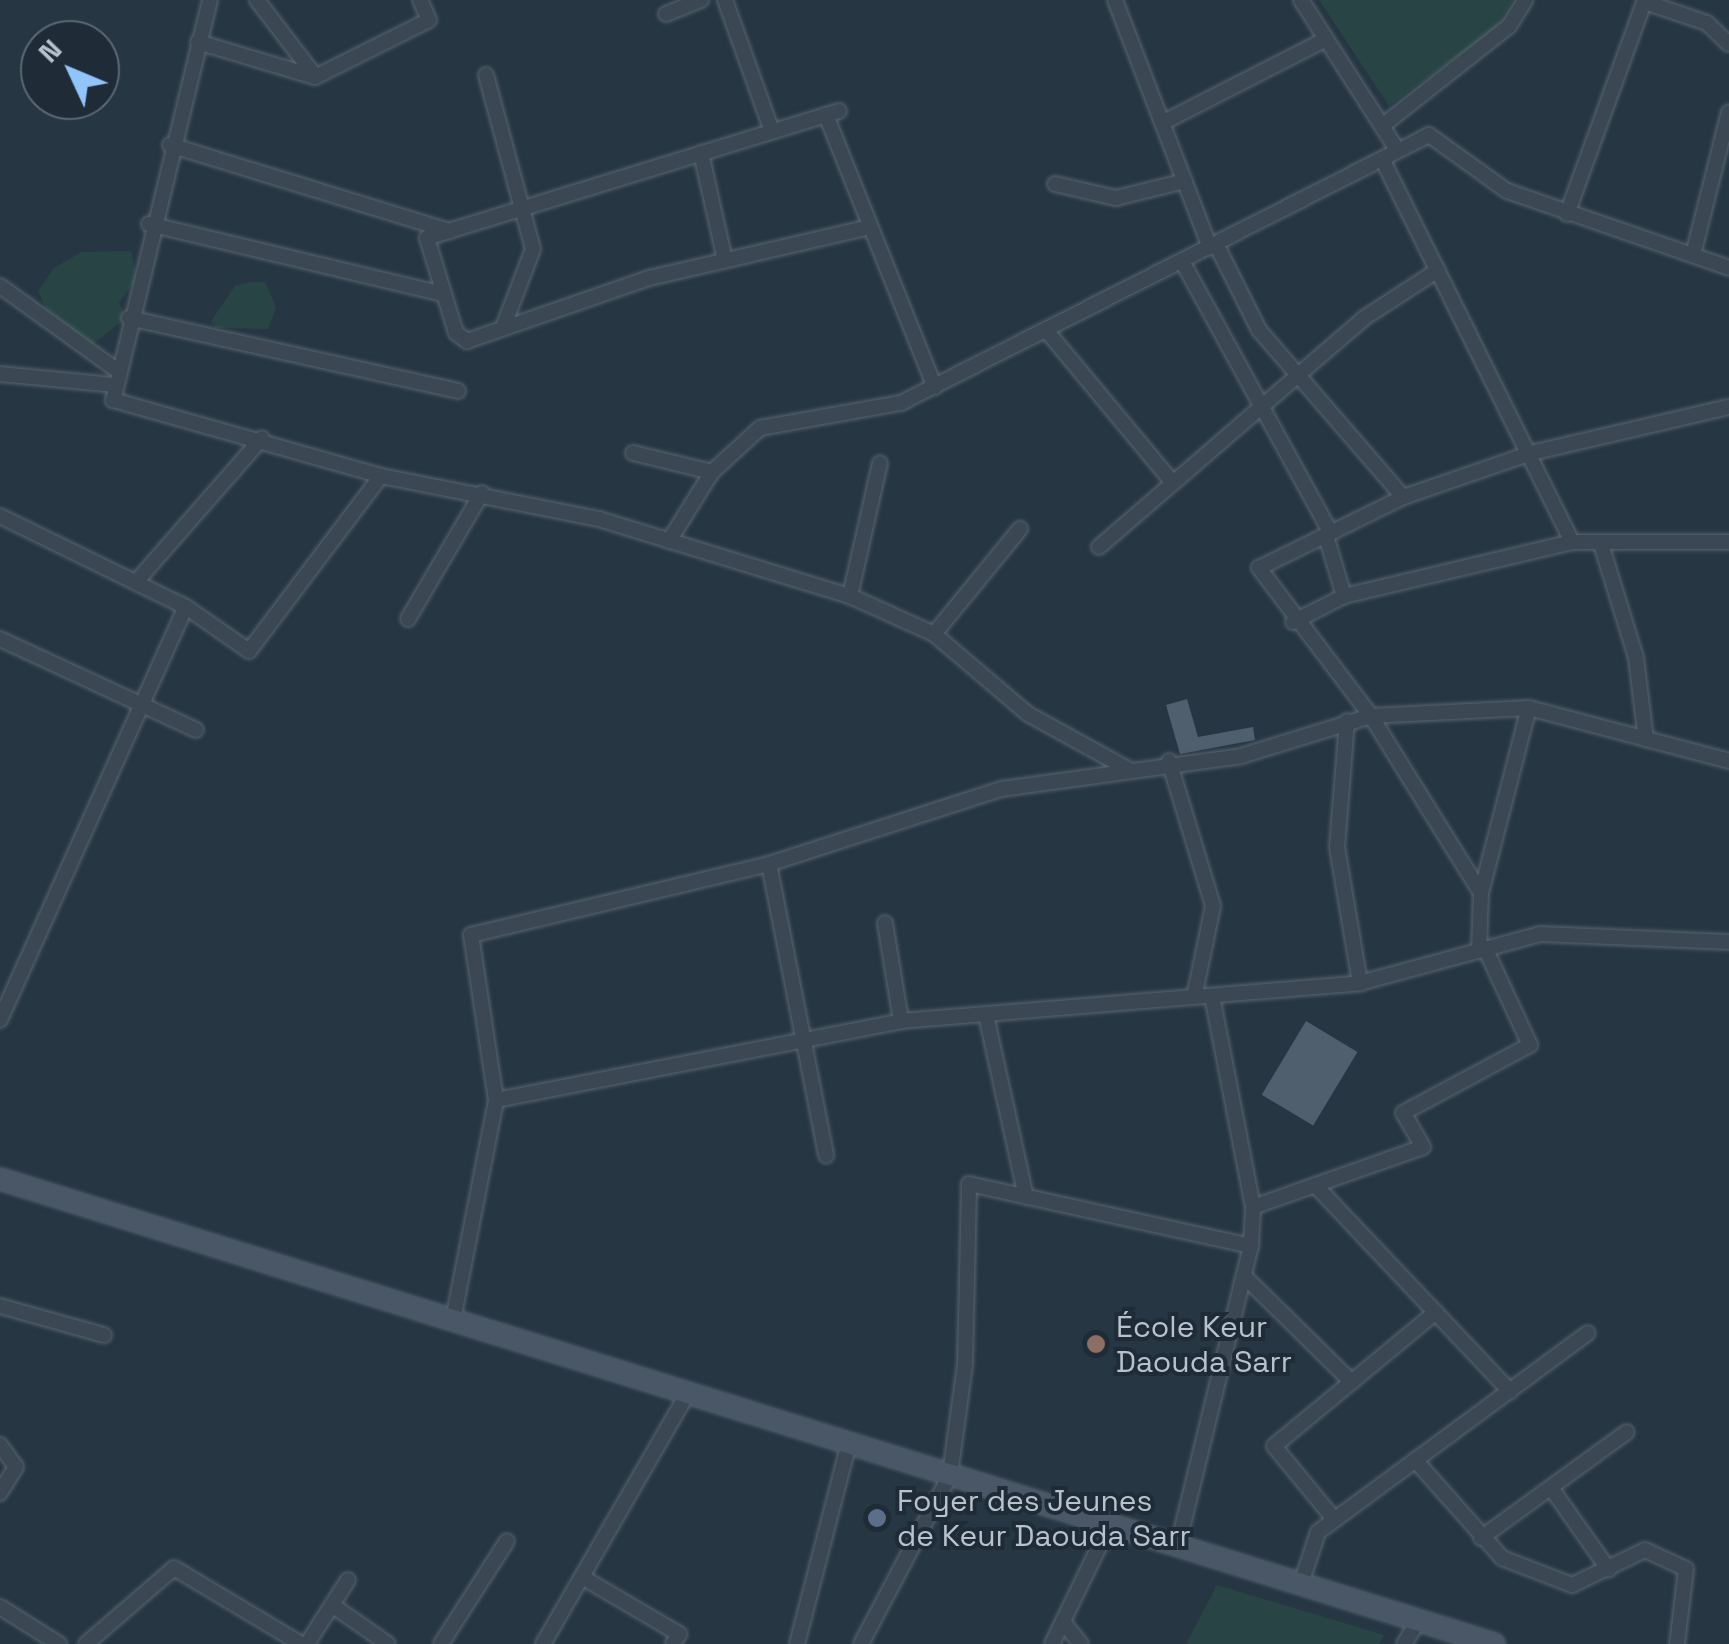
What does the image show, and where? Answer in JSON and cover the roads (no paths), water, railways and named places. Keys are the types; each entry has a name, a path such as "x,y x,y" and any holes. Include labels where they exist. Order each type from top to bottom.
{"street":[{"path":"210,0 149,224 113,400 262,438 381,476 482,493 669,541 850,596 934,634 1028,714 1129,770"},
{"path":"256,0 316,77"},
{"path":"198,42 316,77 430,20 420,0"},
{"path":"666,14 701,0"},
{"path":"725,0 772,132"},
{"path":"1115,0 1184,182 1260,330 1404,497"},
{"path":"1302,0 1398,151"},
{"path":"1382,126 1510,26 1525,0"},
{"path":"1567,214 1645,1 1707,23 1729,44"},
{"path":"1162,123 1326,39"},
{"path":"486,76 532,258 504,325"},
{"path":"1693,254 1729,112"},
{"path":"870,227 726,260 459,338 427,238 832,113 870,227 935,386"},
{"path":"669,541 712,472 760,428 901,403 1429,136 1507,191 1729,268"},
{"path":"170,145 450,231"},
{"path":"702,154 726,260"},
{"path":"1382,159 1572,542"},
{"path":"1055,184 1116,198 1184,182"},
{"path":"149,224 443,294"},
{"path":"1182,261 1268,406 1329,534 1344,596"},
{"path":"1099,547 1172,482 1268,406 1300,372 1438,270"},
{"path":"0,286 117,378"},
{"path":"129,318 458,391"},
{"path":"1046,330 1172,482"},
{"path":"0,374 117,378"},
{"path":"1480,893 1371,716 1293,622 1259,568 1404,497 1531,453 1729,408"},
{"path":"136,582 262,438"},
{"path":"633,452 712,472"},
{"path":"850,596 880,464"},
{"path":"0,516 186,607 249,651 381,476"},
{"path":"408,619 482,493"},
{"path":"934,634 1020,529"},
{"path":"1293,622 1344,596 1572,542 1729,542"},
{"path":"1602,544 1636,658 1646,739"},
{"path":"0,1020 186,607"},
{"path":"0,639 196,730"},
{"path":"1253,1207 1423,1147 1404,1113 1530,1045 1482,949 1480,893 1528,708"},
{"path":"453,1320 496,1100 471,935 769,864 1001,790 1169,761 1241,756 1371,716 1528,708 1729,762"},
{"path":"1347,721 1337,847 1360,983"},
{"path":"1169,761 1213,906 1196,993"},
{"path":"769,864 826,1154"},
{"path":"885,923 901,1021"},
{"path":"496,1100 805,1034 1196,993 1212,997 1360,983 1540,934 1729,942"},
{"path":"1178,1546 1251,1246 1253,1207 1212,997"},
{"path":"986,1014 1026,1197"},
{"path":"0,1179 1494,1644"},
{"path":"861,1644 950,1474 965,1364 969,1184 1251,1246"},
{"path":"1316,1185 1510,1390"},
{"path":"1244,1277 1352,1382"},
{"path":"0,1306 104,1335"},
{"path":"1334,1519 1274,1446 1436,1312"},
{"path":"1302,1584 1318,1532 1588,1333"},
{"path":"543,1644 688,1393"},
{"path":"1481,1538 1628,1432"},
{"path":"797,1644 850,1443"},
{"path":"0,1445 16,1467 0,1493"},
{"path":"1415,1460 1502,1558 1572,1585 1645,1550 1686,1570 1677,1644"},
{"path":"1550,1488 1608,1570"},
{"path":"1052,1644 1110,1524"},
{"path":"442,1644 506,1541"},
{"path":"86,1644 174,1568 304,1644 348,1580"},
{"path":"582,1577 679,1634 673,1644"},
{"path":"332,1605 388,1644"},
{"path":"0,1607 59,1644"},
{"path":"1405,1644 1419,1620"},
{"path":"1063,1622 1081,1644"}],"place":[{"name":"École Keur Daouda Sarr","path":"1096,1344"},
{"name":"Foyer des Jeunes de Keur Daouda Sarr","path":"877,1518"}]}
